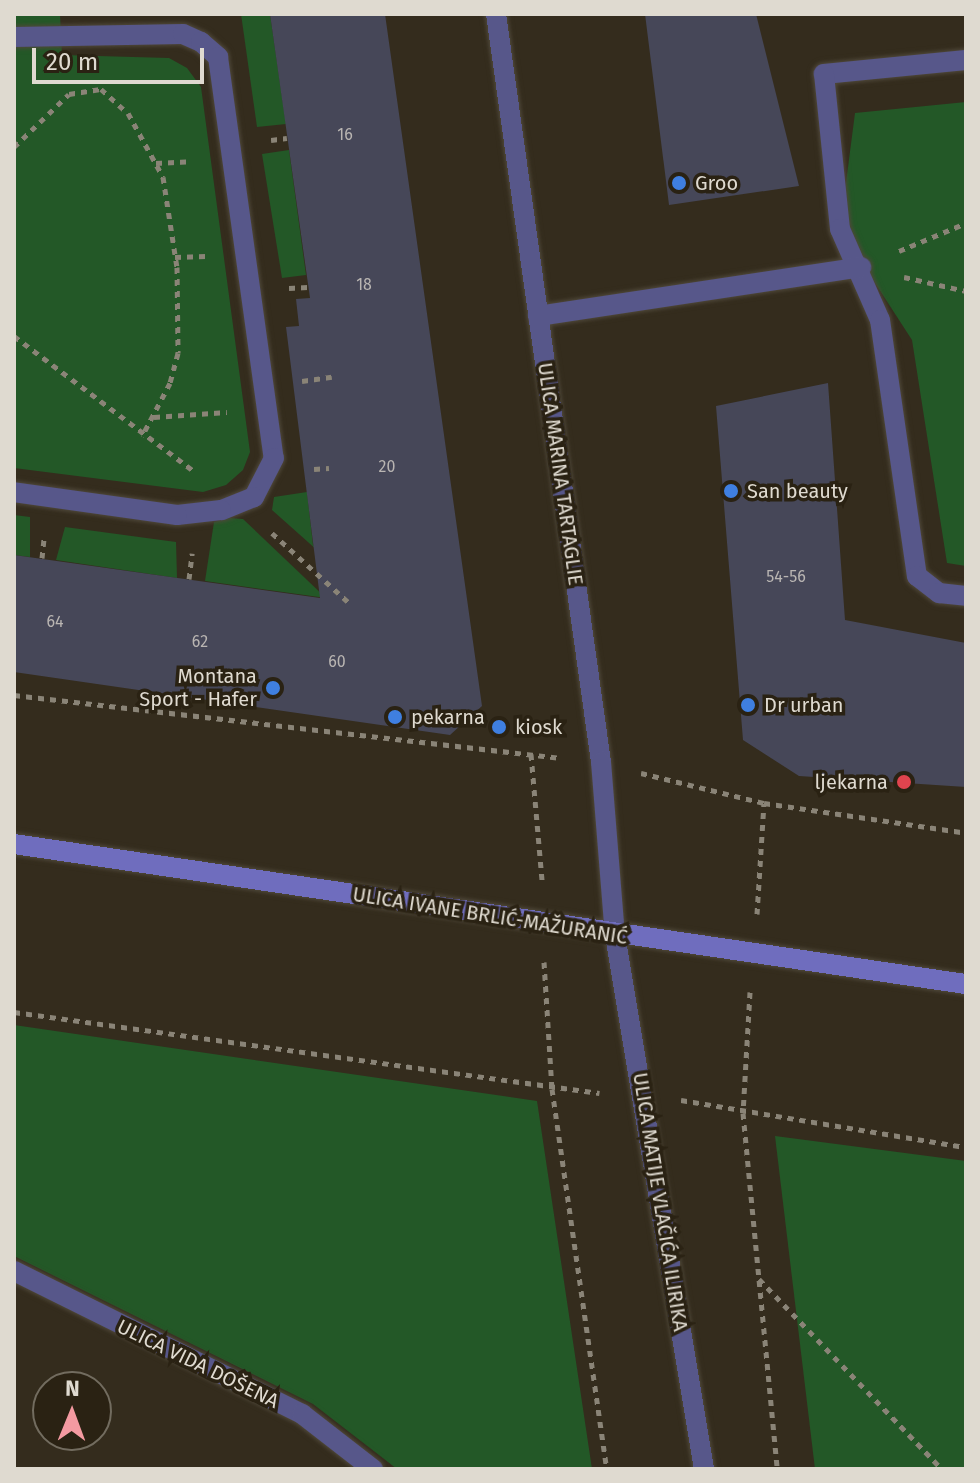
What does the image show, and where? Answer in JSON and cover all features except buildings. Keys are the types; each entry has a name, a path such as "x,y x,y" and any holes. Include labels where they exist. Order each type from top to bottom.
{"street":[{"name":"ULICA MARINA TARTAGLIE","path":"496,14 601,762 615,935"},
{"path":"14,37 183,34 201,42 218,57 274,458 271,473 254,497 240,503 177,515 14,492"},
{"path":"966,60 824,74 840,229 861,267 880,320 917,576 939,593 966,596"},
{"path":"538,316 861,267"},
{"name":"ULICA IVANE BRLIĆ-MAŽURANIĆ","path":"14,844 615,935 966,984"},
{"name":"ULICA MATIJE VLAČIĆA ILIRIKA","path":"615,935 704,1469"},
{"name":"ULICA VIDA DOŠENA","path":"14,1271 302,1414 373,1469"}],"path":[{"path":"14,147 69,94 101,89 128,113 151,152 170,211 180,324 170,383 142,436"},
{"path":"861,267 966,223"},
{"path":"861,267 966,291"},
{"path":"14,336 142,436 240,503 348,602"},
{"path":"153,417 268,410"},
{"path":"14,695 531,754 542,842"},
{"path":"661,778 764,803 966,833"},
{"path":"759,884 764,803"},
{"path":"543,949 552,1089 607,1469"},
{"path":"750,989 743,1113 777,1469"},
{"path":"14,1012 552,1089 608,1094"},
{"path":"689,1101 743,1113 966,1147"},
{"path":"759,1278 942,1469"}],"green space":[{"path":"14,14 60,14 62,55 169,58 187,68 201,87 250,452 243,470 226,485 203,492 14,468"},
{"path":"241,14 270,14 286,124 257,127"},
{"path":"966,102 966,566 947,563 912,340 840,229 855,113"},
{"path":"289,150 306,275 282,278 262,154"},
{"path":"307,492 313,545 345,575 272,510 274,497"},
{"path":"14,515 30,517 30,557 14,555"},
{"path":"243,519 326,598 205,581 214,522"},
{"path":"65,527 176,542 177,578 56,560"},
{"path":"14,1025 537,1101 592,1469 397,1469 313,1404 14,1256"},
{"path":"775,1136 966,1161 966,1469 815,1469"}],"place":[{"name":"Groo","path":"679,183"},
{"name":"San beauty","path":"731,491"},
{"name":"Montana Sport - Hafer","path":"273,688"},
{"name":"Dr urban","path":"748,705"},
{"name":"pekarna","path":"395,717"},
{"name":"kiosk","path":"499,727"},
{"name":"ljekarna","path":"904,782"}]}
